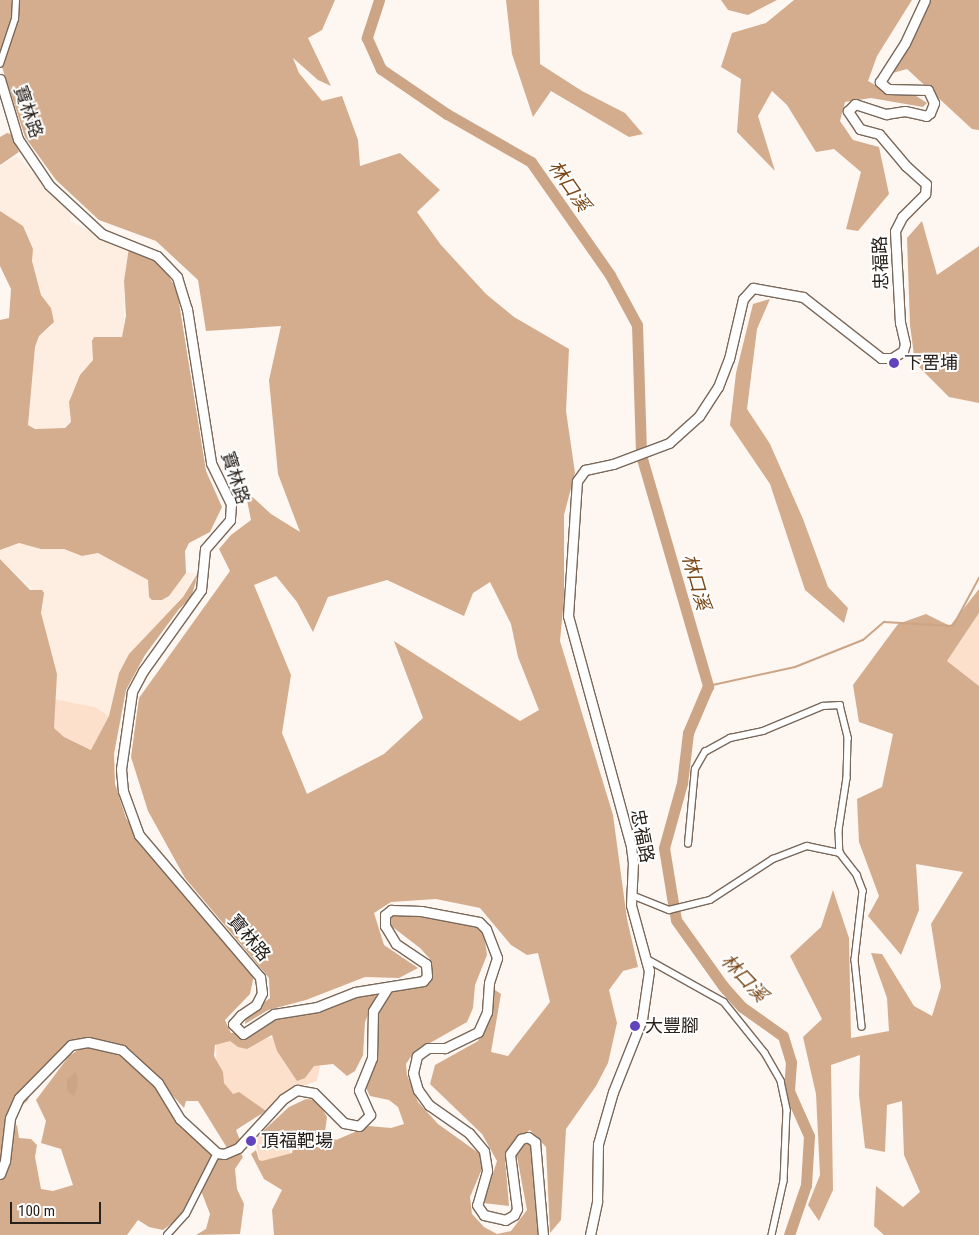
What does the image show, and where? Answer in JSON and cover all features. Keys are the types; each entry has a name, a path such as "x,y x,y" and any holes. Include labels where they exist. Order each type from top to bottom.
{"street":[{"path":"0,64 15,19 16,0"},
{"name":"忠福路","path":"590,1235 597,1201 598,1144 613,1092 642,1019 649,982 647,959 634,926 631,846 568,616 577,481 585,470 613,464 654,451 681,432 709,402 729,359 743,299 754,288 803,297 882,358 892,358 903,351 905,344 900,323 895,231 902,218 925,194 926,184 906,166 879,134 860,129 848,111 855,104 886,114 905,111 926,116 930,113 934,103 928,90 888,89 880,82 905,43 925,0"},
{"name":"寶林路","path":"0,79 18,139 50,185 102,234 157,256 177,278 187,310 211,463 231,504 230,520 205,550 201,590 143,671 132,692 121,769 123,790 139,835 260,977 262,993 256,1006 241,1014 233,1024 238,1032 252,1030 274,1014 317,1007 355,992 416,984 423,981 428,971 419,958 389,936 385,915 391,910 421,911 479,922 486,929 496,958 489,983 487,1012 478,1032 445,1048 428,1048 418,1056 413,1073 418,1090 429,1105 469,1133 484,1151 487,1171 477,1205 484,1215 505,1220 514,1215 517,1209 510,1154 521,1140 533,1140 543,1235"},
{"path":"688,844 694,769 705,752 730,738 763,731 823,706 840,705 848,738 847,778 839,830 840,853 857,875 863,891 855,960 862,1027"},
{"path":"632,895 669,910 710,900 773,859 807,846 840,853"},
{"path":"647,959 724,1002 765,1053 781,1081 787,1110 784,1181 772,1235"},
{"path":"0,1174 5,1161 10,1118 19,1098 72,1045 88,1042 122,1050 158,1083 180,1118 217,1153 224,1154 238,1148 283,1098 297,1090 314,1092 344,1123 359,1126 367,1121 370,1115 367,1104 359,1090 372,1058 373,1011 388,987"},
{"path":"167,1235 186,1214 217,1153"}],"shaded area":[{"path":"0,0 335,0 322,30 308,38 331,86 318,80 293,58 299,73 322,101 342,96 358,140 360,166 400,153 440,190 417,212 441,245 486,294 514,317 569,349 566,411 575,473 564,515 564,599 560,641 613,815 627,919 638,967 623,971 609,990 617,1023 608,1063 596,1086 566,1129 561,1220 550,1233 546,1147 530,1130 520,1137 505,1158 509,1206 483,1203 497,1161 482,1134 430,1084 435,1065 478,1041 492,1012 495,990 501,994 491,1052 508,1056 550,1002 538,953 527,955 511,945 480,908 436,899 391,902 374,913 384,945 418,968 399,978 365,977 306,1000 268,1010 245,1024 246,1016 270,998 269,978 185,878 148,811 131,757 139,698 230,571 219,549 231,535 251,520 245,490 271,514 300,532 278,474 269,380 281,326 206,331 198,280 156,241 99,220 56,180 25,137 0,61","holes":["276,576 297,602 313,632 328,597 387,580 464,616 473,593 490,582 511,624 518,657 539,710 520,721 394,641 423,718 384,754 307,794 282,733 291,675 254,585"]},
{"path":"506,0 539,0 540,64 582,91 625,113 643,134 629,137 551,91 533,117 512,54"},
{"path":"721,0 777,0 748,15 728,10"},
{"path":"794,0 912,0 877,56 868,81 886,91 910,92 927,103 923,107 871,98 845,102 840,121 853,140 879,147 889,194 858,231 846,229 861,172 834,149 816,152 787,105 772,91 758,116 775,171 737,132 741,79 721,67 732,33 766,23"},
{"path":"931,0 979,0 979,130 972,129 907,69 889,74 909,49"},
{"path":"7,133 11,134 19,152 0,165 0,137"},
{"path":"17,156 72,214 70,221 128,251 124,281 124,333 119,339 95,337 93,359 80,375 69,402 71,422 65,428 44,431 28,425 35,347 39,336 52,326 51,308 41,295 32,261 33,249 20,224 0,211 0,166"},
{"path":"0,211 23,226 33,249 32,261 41,295 51,308 54,322 39,336 35,347 28,425 35,429 65,428 71,422 69,402 80,375 93,360 92,341 94,337 122,337 126,316 124,281 129,247 159,260 177,290 206,471 222,507 210,532 189,543 185,551 186,573 169,596 162,600 152,600 149,597 148,580 98,553 82,556 64,549 41,549 19,543 0,550 0,320 9,318 11,289 0,266"},
{"path":"922,221 937,275 979,246 979,403 949,397 915,363 910,325 907,238"},
{"path":"770,299 757,329 747,409 770,444 803,519 828,587 848,608 844,623 805,590 770,484 730,425 736,373 753,304"},
{"path":"19,543 41,549 64,549 82,556 98,553 148,580 149,596 162,600 169,596 186,573 195,573 183,597 129,654 119,673 109,716 95,707 54,699 57,674 44,633 41,613 43,605 34,591 0,559 0,550"},
{"path":"0,559 30,590 42,590 44,593 41,613 57,674 54,728 64,737 91,750 109,716 119,673 129,654 183,597 199,571 191,598 179,609 145,655 126,690 114,754 115,784 126,818 151,857 221,933 254,975 250,994 225,1020 231,1033 243,1033 281,1016 370,984 379,990 365,1022 363,1055 355,1071 347,1076 333,1064 314,1066 305,1078 297,1081 277,1051 272,1035 247,1049 238,1047 230,1041 215,1045 214,1056 223,1072 224,1083 233,1094 239,1092 266,1111 236,1130 240,1140 229,1151 198,1101 186,1101 184,1108 135,1054 98,1039 77,1043 34,1085 28,1100 16,1111 0,1159"},
{"path":"979,589 979,613 947,661 979,686 979,1235 884,1235 874,1226 876,1186 903,1207 920,1192 904,1155 902,1101 887,1105 885,1152 865,1148 859,1095 860,1055 831,1065 833,1190 819,1221 808,1205 820,1175 816,1094 803,1037 822,1019 790,956 821,927 833,890 849,938 851,1038 889,1031 887,998 871,953 882,954 914,1006 932,1016 941,987 931,924 963,872 916,864 919,910 901,955 868,916 879,896 859,842 857,799 882,787 893,734 859,722 853,685 898,624 926,614 950,626"},
{"path":"979,613 979,686 947,661"},
{"path":"54,699 95,707 109,716 92,750 64,737 54,728"},
{"path":"396,910 474,923 484,934 487,955 475,985 473,1008 467,1022 414,1052 406,1064 407,1075 418,1102 438,1124 480,1154 484,1164 470,1197 472,1214 484,1227 497,1234 511,1231 527,1210 516,1151 524,1141 530,1145 541,1235 274,1235 272,1210 282,1190 264,1179 251,1154 256,1150 259,1160 262,1161 292,1153 293,1149 290,1143 280,1143 263,1135 263,1131 289,1107 306,1099 317,1100 327,1117 325,1132 336,1140 369,1126 391,1128 404,1124 398,1107 389,1100 370,1096 363,1082 376,1034 375,1019 386,993 394,985 419,981 430,967 430,959 420,948 390,925 389,918"},
{"path":"288,1035 323,1052 317,1081 297,1088 262,1116 217,1087 216,1041 251,1041"},
{"path":"90,1047 124,1057 147,1074 211,1151 211,1159 179,1218 163,1230 149,1227 138,1220 127,1235 0,1235 0,1179 6,1171 14,1127 17,1125 19,1138 31,1139 37,1145 35,1157 41,1189 53,1191 73,1185 61,1149 41,1143 46,1121 36,1100 69,1056 81,1048"},
{"path":"76,1071 78,1084 74,1096 67,1091 67,1080"},
{"path":"279,1122 297,1171 260,1161 254,1136"},
{"path":"239,1151 243,1157 235,1169 237,1189 244,1204 240,1234 196,1235 206,1229 210,1214 200,1188 216,1156"}],"waterway":[{"name":"林口溪","path":"379,0 367,38 381,69 447,114 531,162 610,275 637,325 641,455 708,686 688,733 682,783 664,848 672,897 676,920 723,986 742,1007 783,1036 791,1062 789,1091 809,1136 806,1185 789,1235"},
{"path":"708,686 795,667 863,640 884,622 953,626 979,578"}],"place":[{"name":"下罟埔","path":"894,363"},
{"name":"大豐腳","path":"635,1026"},
{"name":"頂福靶場","path":"251,1141"}]}
